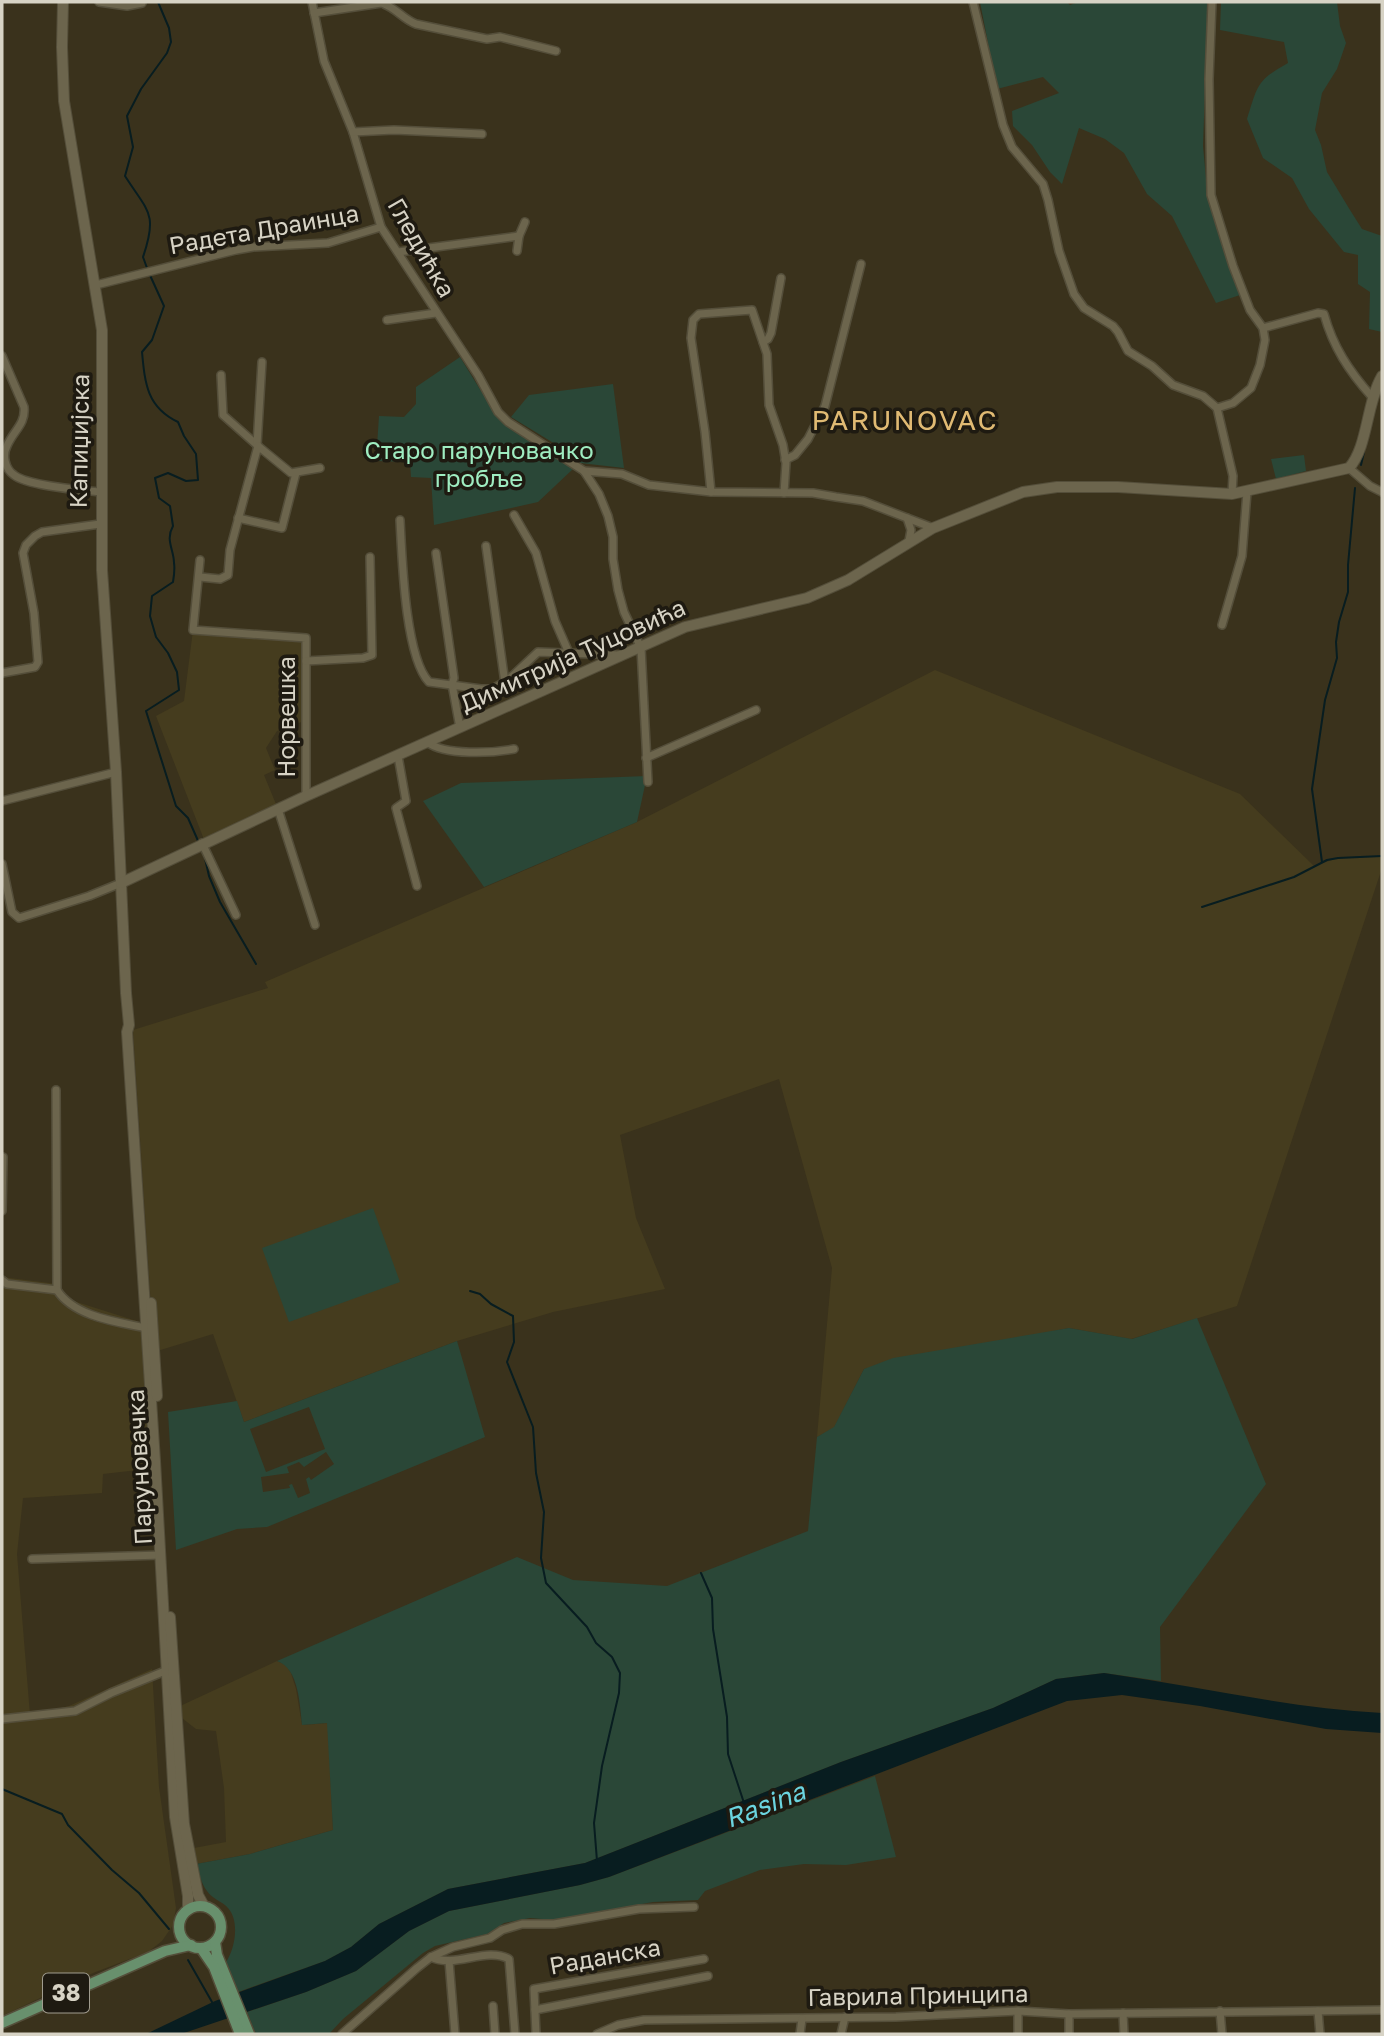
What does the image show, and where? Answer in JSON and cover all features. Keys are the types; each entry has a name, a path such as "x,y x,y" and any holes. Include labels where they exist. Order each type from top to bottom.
{"main road":[{"name":"Капиџијска","path":"63,2 64,101 102,330 100,524 121,883"},
{"path":"1349,468 1359,451 1372,397 1382,376"},
{"name":"Димитрија Туцовића","path":"121,883 204,842 699,622 807,598 848,580 933,528 1023,492 1057,487 1118,487 1232,494 1349,468"},
{"name":"Паруновачка","path":"121,883 130,1025 127,1032 132,1043 170,1669 175,1817 188,1910"},
{"name":"Паруновачка","path":"132,1043 160,1555 184,1824 198,1895 204,1906"},
{"path":"188,1910 204,1906 214,1911 220,1922 220,1934 215,1942 217,1966 240,2034"},
{"name":"38","path":"165,1951 177,1939 181,1919 188,1910"},
{"path":"180,1931 186,1941 196,1946 217,1966 249,2034"},
{"name":"38","path":"2,2023 165,1951 215,1942"}],"street":[{"path":"99,2 127,6 142,3"},
{"name":"Гледићка","path":"312,2 324,61 353,132 381,227 478,375 498,412 584,471"},
{"path":"973,2 1003,125 1012,147 1043,184 1059,251 1074,294 1084,308 1118,331 1128,351 1152,366 1173,385 1203,396 1217,408 1233,476 1232,494"},
{"path":"1212,2 1209,79 1211,194 1250,310 1263,328 1264,349 1251,388 1233,403 1217,408"},
{"path":"314,13 386,3 406,20 416,24 487,39 500,37 556,51"},
{"path":"353,132 394,130 482,134"},
{"path":"517,251 525,222"},
{"name":"Радета Драинца","path":"96,285 253,247 328,243 381,227"},
{"path":"398,252 519,236"},
{"path":"785,460 795,455 808,439 825,406 861,264"},
{"path":"763,342 770,336 781,278"},
{"path":"711,492 691,338 693,320 699,314 752,310 767,354 769,404 785,460 784,493"},
{"path":"387,320 436,313"},
{"path":"1263,328 1318,313 1324,314 1336,350 1372,397"},
{"path":"2,356 25,415 5,450 4,465 20,479 100,492"},
{"path":"200,577 227,577 238,519 258,445 262,362"},
{"path":"221,375 222,412 291,472 320,468"},
{"path":"1349,468 1370,486 1382,492"},
{"path":"584,471 622,474 649,485 711,492 813,493 863,501 933,528"},
{"path":"584,471 599,494"},
{"path":"238,519 282,528 296,473"},
{"path":"605,473 598,485 613,537 618,590 624,612 641,648 648,782"},
{"path":"1222,625 1242,556 1247,492"},
{"path":"514,515 536,553 555,621 569,653"},
{"path":"907,517 911,530 909,541"},
{"path":"400,520 411,641 416,659 429,682 481,690 492,688 505,683 538,652 623,656"},
{"path":"2,673 31,669 38,665 34,613 23,553 35,536 42,532 100,524"},
{"path":"486,546 505,683"},
{"path":"436,553 460,728"},
{"path":"306,660 363,658 373,655 370,557"},
{"name":"Норвешка","path":"200,560 193,630 306,638 306,796"},
{"path":"646,758 757,710"},
{"path":"427,742 436,748 461,751 514,750"},
{"path":"397,756 405,801 396,808 417,886"},
{"path":"2,802 116,772"},
{"path":"278,809 315,925"},
{"path":"204,842 236,915"},
{"path":"2,864 12,912 19,918 121,883"},
{"path":"56,1090 57,1290 83,1311 146,1328"},
{"path":"2,1211 4,1157"},
{"path":"2,1280 7,1284 57,1290"},
{"path":"32,1559 160,1555"},
{"path":"2,1719 75,1711 170,1669"},
{"path":"342,2034 431,1957 453,1947 490,1938 502,1930 522,1924 554,1924 639,1909 694,1907"},
{"path":"431,1957 449,1961 498,1956 509,1959 515,2034"},
{"name":"Раданска","path":"536,2034 534,1989 705,1959"},
{"path":"449,1961 455,2034"},
{"name":"Раданска","path":"535,2010 708,1976"},
{"path":"493,2006 495,2034"},
{"name":"Гаврила Принципа","path":"597,2034 618,2025 644,2020 802,2019 1018,2011 1124,2014 1382,2010"},
{"path":"1018,2011 1018,2034"},
{"path":"1220,2011 1222,2034"},
{"path":"1318,2011 1320,2034"},
{"path":"1069,2014 1069,2034"},
{"path":"1124,2014 1124,2034"},
{"path":"841,2034 845,2017"},
{"path":"800,2034 802,2019"},
{"path":"618,2025 620,2034"}],"shaded area":[{"path":"193,630 306,638 307,720 277,731 266,748 275,770 264,775 278,809 205,842 156,716 184,701"},
{"path":"935,670 1240,794 1314,866 1338,858 1382,856 1382,868 1237,1306 1131,1339 1069,1328 864,1369 834,1428 817,1437 832,1268 779,1079 620,1135 636,1218 665,1289 553,1312 457,1341 244,1422 213,1334 154,1352 133,1030 268,988 265,982 637,822"},
{"path":"2,1277 57,1284 61,1297 146,1324 156,1468 103,1474 102,1493 23,1498 17,1554 30,1715 69,1706 152,1669 159,1787 176,1908 173,1925 162,1941 148,1952 93,1973 2,2016"},
{"path":"277,1661 286,1665 291,1673 302,1725 328,1723 333,1830 250,1854 196,1864 194,1848 226,1842 224,1788 216,1731 196,1729 178,1715 178,1707"}],"green space":[{"path":"980,2 1067,2 1070,5 1078,2 1208,2 1203,146 1208,200 1240,295 1216,303 1172,216 1147,194 1124,153 1105,139 1079,128 1062,184 1050,172 1032,145 1013,126 1012,111 1059,93 1043,77 997,89"},
{"path":"1221,2 1337,2 1340,26 1346,43 1337,69 1322,93 1315,130 1327,172 1362,229 1382,236 1382,332 1369,329 1370,292 1358,284 1358,255 1344,252 1309,209 1292,178 1263,158 1247,119 1260,85 1288,63 1284,42 1220,30"},
{"name":"Старо паруновачко гробље","path":"460,357 494,412 504,422 559,456 573,469 538,502 434,525 431,478 411,477 410,462 376,461 379,416 404,417 416,404 416,387"},
{"path":"613,384 624,468 580,463 565,450 511,417 529,395"},
{"path":"1304,455 1306,471 1276,479 1271,459"},
{"path":"647,776 637,822 484,887 423,801 461,783"},
{"path":"373,1208 400,1282 289,1322 262,1248"},
{"path":"1197,1318 1266,1484 1160,1627 1161,1681 1104,1673 1056,1679 993,1708 841,1762 585,1863 448,1889 379,1924 351,1947 325,1961 238,1992 226,1962 234,1943 234,1920 228,1908 207,1891 196,1864 250,1854 333,1830 327,1723 302,1725 294,1679 290,1671 277,1661 517,1557 573,1580 667,1586 808,1531 817,1437 834,1427 864,1369 893,1358 1069,1328 1132,1339"},
{"path":"457,1341 485,1437 267,1527 237,1529 176,1550 168,1412 237,1401 244,1422","holes":["309,1407 325,1449 266,1472 250,1429","326,1452 334,1464 311,1480 309,1477 306,1479 310,1493 298,1498 292,1484 289,1485 290,1488 263,1492 261,1477 289,1473 287,1467 299,1462 304,1467"]},
{"path":"875,1776 896,1857 846,1865 804,1864 760,1870 705,1891 698,1900 653,1902 555,1920 530,1918 504,1923 487,1934 435,1946 423,1953 343,2019 329,2034 256,2034 247,2012 356,1971 409,1931 449,1911 609,1877"}],"water":[{"name":"Rasina","path":"1104,1673 1278,1702 1382,1713 1382,1733 1326,1729 1122,1695 1067,1701 609,1877 449,1911 409,1931 356,1971 306,1992 181,2034 146,2034 215,2001 325,1961 351,1947 379,1924 448,1889 585,1863 841,1762 993,1708 1056,1679"}],"waterway":[{"path":"147,268 143,257 150,222 145,206 125,176 133,147 127,116 141,89 167,53 171,42 169,28 158,2"},
{"path":"149,273 164,306 152,340 142,352 147,384 154,402 178,422 196,454 198,480 186,481 168,473 155,478 159,498 170,506 173,526 170,540 174,570 173,582 152,596 150,616 156,637 177,672 179,690 146,711 176,806 188,818 199,843"},
{"path":"1361,465 1364,452"},
{"path":"1322,862 1312,789 1325,700 1337,658 1339,622 1348,592 1355,488"},
{"path":"204,854 209,876 220,902 256,964"},
{"path":"1202,907 1294,877 1327,860 1382,856"},
{"path":"470,1291 480,1294 491,1304 513,1316 514,1342 507,1362 533,1427 536,1473 544,1512 541,1558 546,1583 587,1627 596,1643 612,1657 620,1673 619,1693 602,1766 594,1823 597,1861"},
{"name":"Rasina","path":"701,1573 712,1598 713,1629 727,1717 728,1754 744,1803"},
{"path":"2,1789 62,1814 68,1825 139,1893 169,1929"},
{"path":"188,1960 212,2002"}],"district":[{"name":"PARUNOVAC","path":"905,420"}]}
